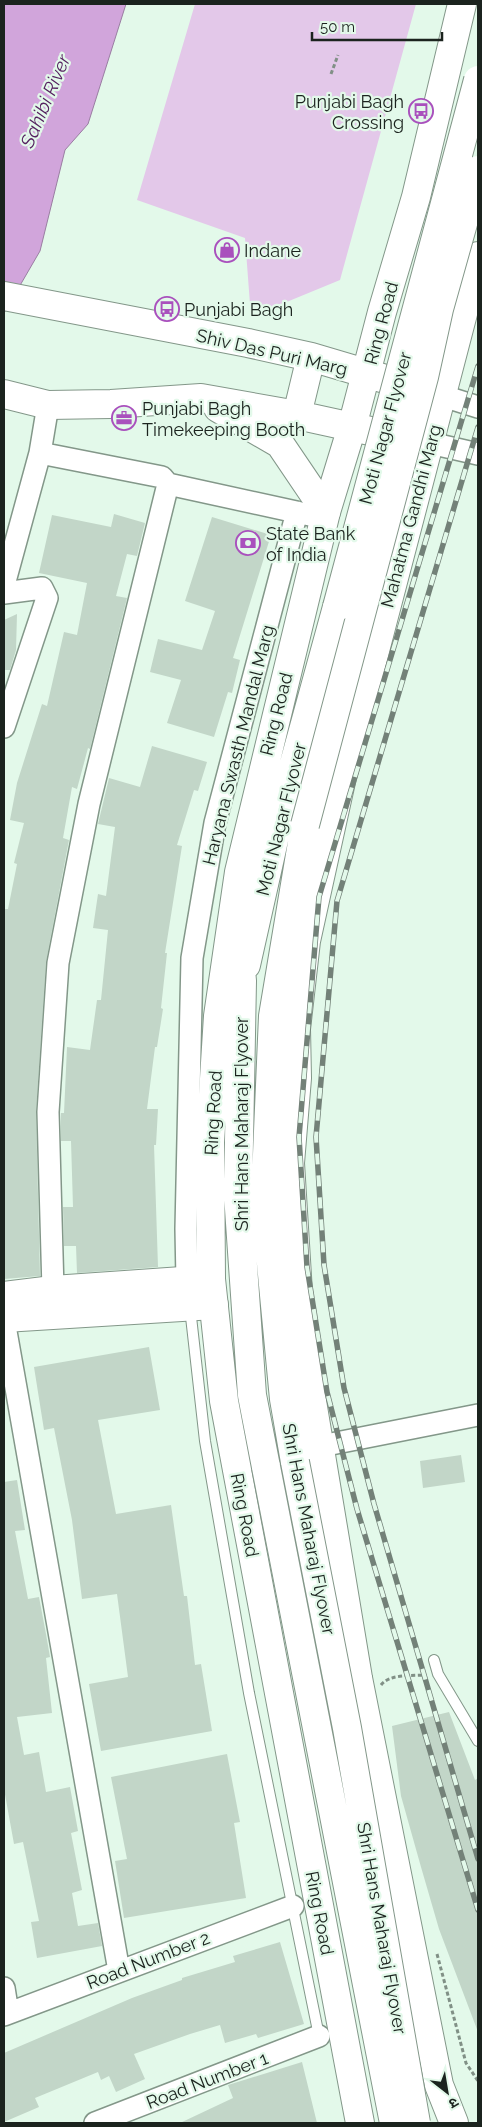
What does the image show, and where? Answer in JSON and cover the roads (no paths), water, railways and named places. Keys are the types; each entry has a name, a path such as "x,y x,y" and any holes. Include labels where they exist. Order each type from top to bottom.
{"main road":[{"name":"Ring Road","path":"360,2123 224,1401 197,1293 210,1142 218,1016 239,872 325,515 367,375 382,312 416,197 462,4"},
{"name":"Moti Nagar Flyover","path":"242,981 278,822 478,80"},
{"name":"Shri Hans Maharaj Flyover","path":"416,2123 347,1728 284,1398 265,1201 273,1016 289,930 305,825 424,377 439,309 478,170"},
{"path":"416,197 418,213 428,225 436,228 455,231 474,219 478,213"},
{"name":"Mahatma Gandhi Marg","path":"290,1164 297,1078 296,1029 306,940 342,777 430,444 432,393 478,256"},
{"name":"Shiv Das Puri Marg","path":"7,296 311,358 432,393"},
{"path":"297,415 311,358"},
{"path":"4,394 48,405 111,404 201,398 297,415 430,444"},
{"path":"201,398 280,444 325,515"},
{"path":"310,576 317,562 323,557 337,553 344,554 358,559 367,566 388,599"},
{"path":"239,872 237,934 242,981"},
{"name":"Shri Hans Maharaj Flyover","path":"242,981 238,1194 252,1395 394,2123"},
{"path":"273,1016 285,1070 298,1292 311,1395 321,1446 358,1678 439,2084 454,2123"},
{"path":"4,1296 53,1290 197,1293"},
{"path":"4,1319 197,1293"},
{"path":"302,1815 314,1827 327,1834 339,1836 352,1833 363,1828 372,1819 382,1794"}],"street":[{"path":"432,393 478,407"},
{"path":"4,585 40,454 48,405"},
{"path":"430,444 478,454"},
{"path":"40,454 162,478 168,484 297,512 325,515"},
{"path":"53,1290 48,1112 58,963 89,804 168,484"},
{"name":"Haryana Swasth Mandal Marg","path":"197,1293 186,1229 192,958 215,823 297,512"},
{"path":"4,593 42,588 47,598 12,678 4,727"},
{"path":"4,1319 119,1971"},
{"path":"321,1446 478,1415"},
{"name":"Road Number 2","path":"6,2014 293,1906"},
{"path":"4,1988 6,2014"},
{"name":"Road Number 1","path":"95,2123 319,2036"}],"lane":[{"path":"197,1293 204,1441 249,1693 319,2036"},
{"path":"434,1660 438,1674 478,1741"}],"water":[{"name":"Sahibi River","path":"4,4 126,4 88,124 65,150 40,251 4,313"}],"railway":[{"path":"478,366 319,897 299,1137 307,1267 327,1392 357,1509 478,1910"},
{"path":"478,427 337,901 316,1137 324,1265 344,1388 374,1504 478,1859"}],"place":[{"name":"Punjabi Bagh Crossing","path":"421,111"},
{"name":"Indane","path":"227,250"},
{"name":"Punjabi Bagh","path":"167,309"},
{"name":"Punjabi Bagh Timekeeping Booth","path":"124,418"},
{"name":"State Bank of India","path":"248,543"}]}
